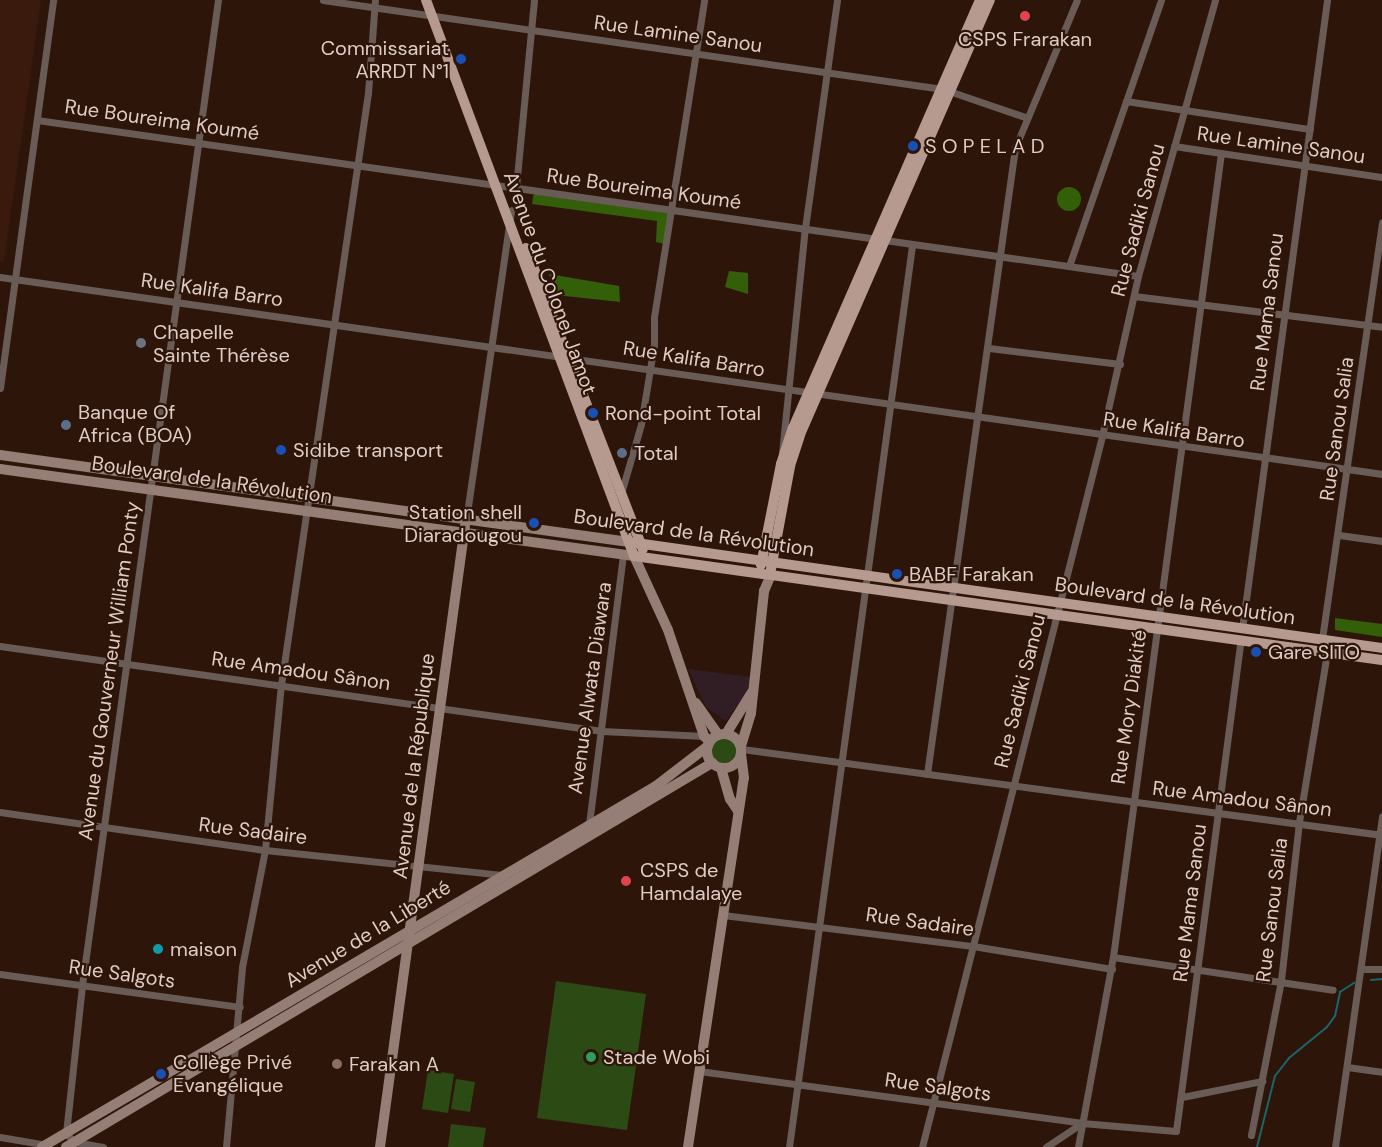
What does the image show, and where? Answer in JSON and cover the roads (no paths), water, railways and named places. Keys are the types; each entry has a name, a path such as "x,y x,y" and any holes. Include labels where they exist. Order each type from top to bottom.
{"main road":[{"name":"Avenue du Colonel Jamot","path":"426,0 437,19 499,185 509,224 617,498 629,542 629,556 646,575 695,702 713,739"},
{"name":"Avenue du Colonel Jamot","path":"434,0 437,19"},
{"path":"948,90 981,0"},
{"path":"688,1147 744,778 741,749 754,689 765,576 781,464 990,0"},
{"name":"Avenue du Colonel Jamot","path":"499,185 512,210 562,357"},
{"path":"767,561 790,466 812,395"},
{"name":"Boulevard de la Révolution","path":"0,455 1159,617 1327,653 1382,660"},
{"name":"Boulevard de la Révolution","path":"0,469 1157,630 1322,639 1382,648"},
{"name":"Avenue du Colonel Jamot","path":"617,498 647,558 646,575"},
{"name":"Avenue de la République","path":"380,1147 420,866 438,708 466,520"},
{"name":"Avenue de la Liberté","path":"46,1146 670,776 713,739 754,689"},
{"path":"738,811 730,799 716,765 713,739 734,736 741,749"},
{"name":"Avenue de la Liberté","path":"70,1145 408,943 716,765 736,764 741,749"}],"street":[{"path":"0,388 53,0"},
{"name":"Avenue du Gouverneur William Ponty","path":"66,1133 82,985 201,142 218,0"},
{"name":"Rue Lamine Sanou","path":"323,0 375,4 437,19 530,29 948,90 1025,117"},
{"path":"516,187 534,0"},
{"path":"617,498 641,424 704,0"},
{"path":"781,464 785,391 837,0"},
{"path":"927,774 980,418 999,256 1015,148 1025,117 1077,0"},
{"path":"1069,266 1161,0"},
{"name":"Rue Sadiki Sanou","path":"922,1147 1120,364 1138,276 1215,0"},
{"name":"Rue Mama Sanou","path":"1173,1132 1178,1128 1200,968 1282,314 1311,129 1327,0"},
{"path":"226,1147 242,967 266,850 281,685 308,511 332,324 358,165 373,54 375,4"},
{"path":"1126,101 1311,129"},
{"name":"Rue Boureima Koumé","path":"37,120 1138,276"},
{"name":"Rue Lamine Sanou","path":"1174,146 1382,177"},
{"name":"Rue Mory Diakité","path":"1078,1147 1112,969 1132,802 1183,448 1221,153"},
{"path":"466,520 490,345 512,210"},
{"name":"Rue Sanou Salia","path":"1322,639 1339,535 1346,470 1382,222"},
{"path":"789,1147 842,763 856,640 867,590 889,406 912,245"},
{"name":"Rue Kalifa Barro","path":"0,277 490,345 785,391 1264,460 1382,474"},
{"path":"1134,296 1382,327"},
{"path":"989,348 1120,364"},
{"path":"1339,535 1382,541"},
{"name":"Avenue Alwata Diawara","path":"589,824 629,556"},
{"name":"Rue Amadou Sânon","path":"0,646 602,730 713,739"},
{"name":"Rue Sanou Salia","path":"1251,1135 1281,980 1299,822 1327,653"},
{"name":"Rue Amadou Sânon","path":"741,749 1380,834"},
{"name":"Rue Sadaire","path":"0,812 266,850 502,875"},
{"path":"1335,1147 1382,816"},
{"name":"Rue Sadaire","path":"723,915 820,925 973,946 1112,969"},
{"path":"1113,957 1281,980 1333,990"},
{"path":"1362,969 1382,969"},
{"name":"Rue Salgots","path":"0,974 240,1007"},
{"path":"1347,1067 1382,1072"},
{"name":"Rue Salgots","path":"699,1071 933,1104 1173,1132"},
{"path":"1182,1097 1262,1081"},
{"path":"1046,1147 1082,1123"},
{"path":"66,1133 70,1145 103,1147"},
{"path":"0,1137 46,1146"}],"waterway":[{"path":"1371,980 1382,979"},
{"path":"1257,1147 1275,1076 1289,1058 1327,1027 1335,1016 1340,992 1354,983"}],"place":[{"name":"CSPS Frarakan","path":"1025,16"},
{"name":"Commissariat ARRDT N°1","path":"461,59"},
{"name":"S O P E L A D","path":"913,146"},
{"name":"Chapelle Sainte Thérèse","path":"141,343"},
{"name":"Rond-point Total","path":"593,413"},
{"name":"Banque Of Africa (BOA)","path":"66,425"},
{"name":"Sidibe transport","path":"281,450"},
{"name":"Total","path":"622,453"},
{"name":"Station shell Diaradougou","path":"534,523"},
{"name":"BABF Farakan","path":"897,574"},
{"name":"Gare SITO","path":"1256,652"},
{"name":"CSPS de Hamdalaye","path":"626,881"},
{"name":"maison","path":"158,949"},
{"name":"Stade Wobi","path":"591,1057"},
{"name":"Farakan A","path":"337,1064"},
{"name":"Collège Privé Evangélique","path":"161,1074"}]}
